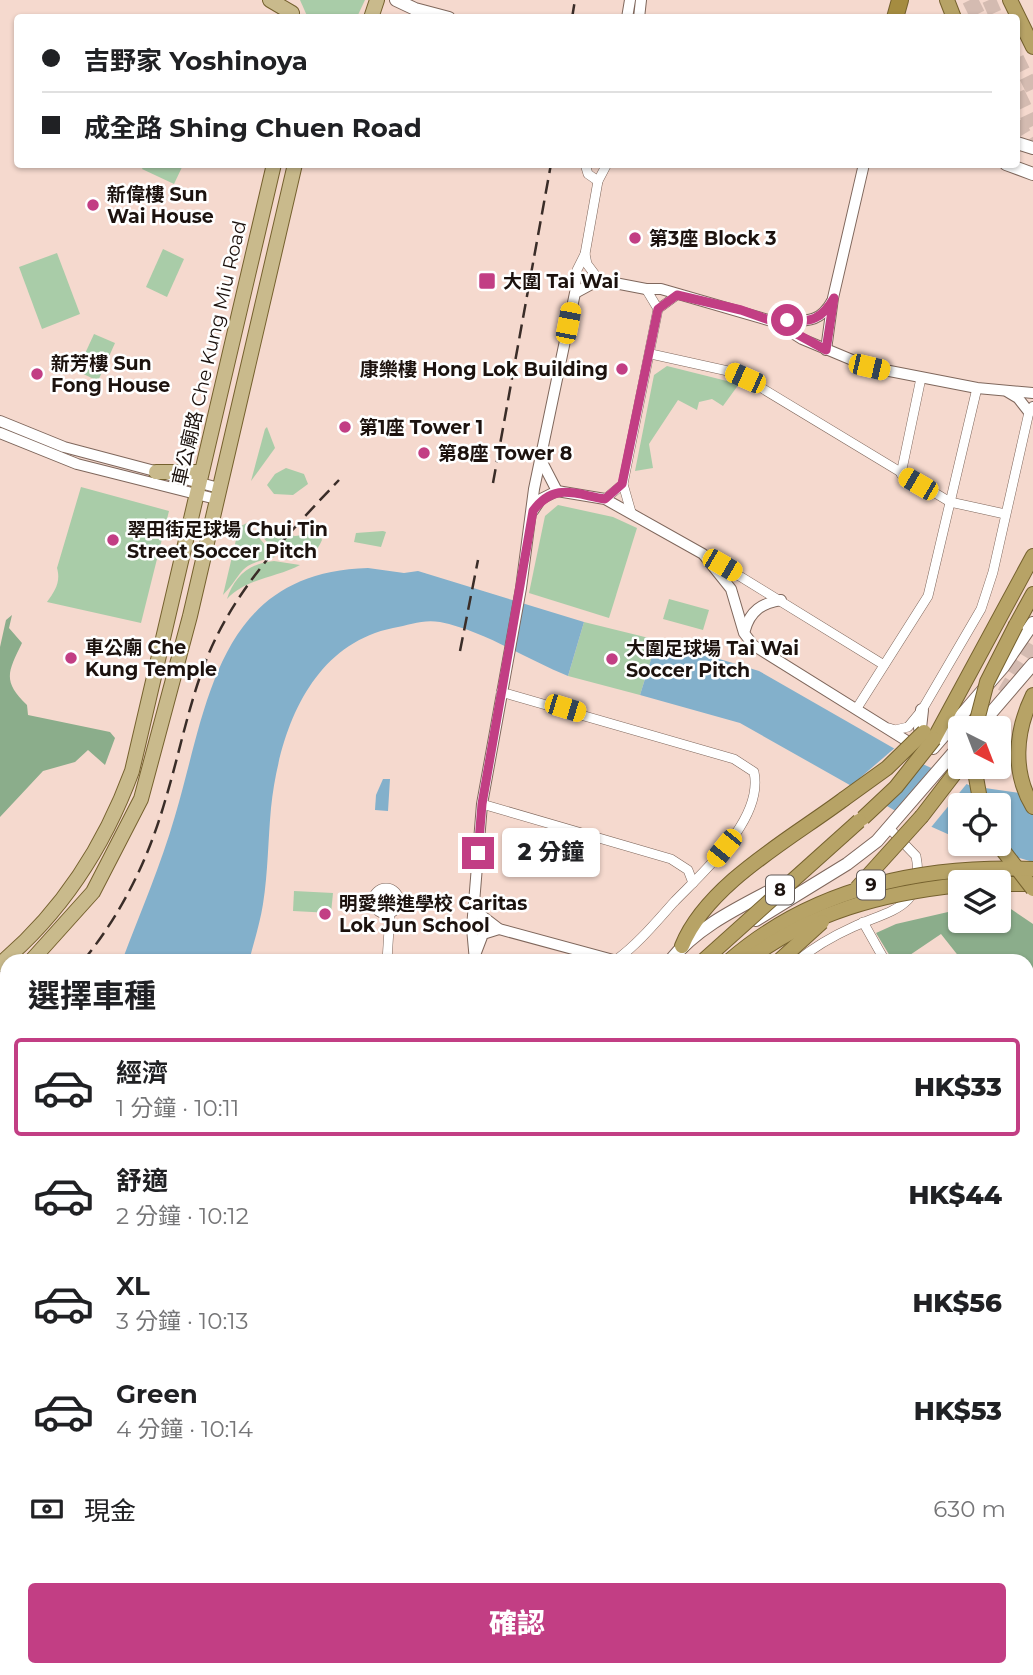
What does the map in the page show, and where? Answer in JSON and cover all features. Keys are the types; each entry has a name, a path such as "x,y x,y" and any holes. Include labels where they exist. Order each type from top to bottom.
{"highway":[{"path":"1020,20 1033,47"},
{"name":"8","path":"712,954 896,787 934,739 1033,556"},
{"path":"979,716 987,682 1028,626 1033,594"},
{"path":"682,946 690,927 748,869 894,762 962,689"},
{"path":"1033,695 1020,730 1018,754 1020,777 1033,807"},
{"path":"786,954 896,847 950,779"},
{"path":"1008,856 1033,886"},
{"name":"9","path":"739,954 789,919 824,901 869,885 963,869 1033,869"},
{"path":"1011,885 1033,886"},
{"name":"9","path":"757,954 791,931 853,905 892,894 948,887"}],"main road":[{"path":"270,0 291,10"},
{"path":"396,0 434,14"},
{"name":"車公廟路 Che Kung Miu Road","path":"37,954 93,892 141,799 190,616 205,488 273,168"},
{"name":"車公廟路 Che Kung Miu Road","path":"11,954 67,894 97,848 117,808 138,750 181,563 205,488 294,168"},
{"path":"156,472 205,488"},
{"path":"676,954 682,946 724,917 803,872 872,816 1003,667 1028,626"},
{"path":"988,716 1015,688 1033,663"},
{"path":"922,710 923,736 930,742 940,740"},
{"path":"712,954 747,925 847,864 892,827 948,759"}],"street":[{"path":"586,168 588,174 597,181"},
{"path":"474,954 473,909 482,804 521,588 534,489 542,462 575,293 577,270 585,254 597,181 606,168"},
{"path":"826,350 834,298 863,168"},
{"path":"585,254 587,264 599,280"},
{"path":"575,293 599,280 660,289 741,310 775,322 826,350 869,367 977,388 1033,393"},
{"path":"631,512 622,484 651,354 658,309 646,289"},
{"path":"658,309 677,295"},
{"path":"775,322 813,321 821,317 834,298"},
{"path":"651,354 728,371 745,378 950,502 1005,514"},
{"path":"901,474 921,378"},
{"path":"857,708 928,596 977,388"},
{"path":"887,727 895,730 908,727 922,710 981,609 1031,409 1004,391"},
{"path":"0,421 64,447 156,472"},
{"path":"0,433 77,464 205,488"},
{"path":"542,462 557,491"},
{"path":"605,499 622,484"},
{"path":"533,511 541,499 557,491 605,499 781,600 884,665"},
{"path":"703,554 731,589 744,633 762,653 887,727 918,749 923,760"},
{"path":"744,633 748,620 756,609 768,602 781,600"},
{"path":"501,692 734,759 754,772 756,783 751,803 736,834 693,883 623,954"},
{"path":"482,804 671,859 688,870 693,883"},
{"path":"807,954 824,942 904,904 917,886 916,856 892,827"},
{"path":"473,909 499,929 594,954"},
{"path":"387,954 390,913"},
{"path":"863,922 881,954"},
{"path":"476,954 483,934 499,929"}],"green space":[{"path":"300,0 365,0 358,14 306,14"},
{"path":"142,168 182,168 174,184"},
{"path":"163,249 184,259 167,297 146,287"},
{"path":"57,253 80,314 42,329 19,267"},
{"path":"94,334 115,343 98,381 77,371"},
{"path":"667,366 739,384 723,406 712,399 699,402 697,410 678,400 649,444 653,468 635,471 654,375"},
{"path":"267,427 275,448 251,481 265,429"},
{"path":"286,468 304,474 308,484 293,495 274,494 267,485 275,474"},
{"name":"翠田街足球場 Chui Tin Street Soccer Pitch","path":"81,487 169,511 141,623 47,602 56,586 57,568"},
{"path":"558,505 613,517 637,528 609,618 529,593 545,516"},
{"path":"247,523 275,557 247,567 223,595 239,527"},
{"path":"258,527 295,536 319,533 322,540 317,550 309,556 289,559 272,549"},
{"path":"386,532 381,547 354,542 356,533"},
{"path":"265,562 300,565 252,582 227,599 244,572"},
{"path":"669,599 709,610 703,630 663,619"},
{"path":"12,615 9,628 22,643 10,676 14,689 27,705 28,715 110,732 115,738 105,765 88,750 75,762 43,771 0,817 0,647 6,620"},
{"name":"大圍足球場 Tai Wai Soccer Pitch","path":"584,622 657,640 640,695 568,676"},
{"path":"294,891 333,893 331,913 293,911"},
{"path":"1011,909 1033,924 1033,954 957,954 941,934 911,954 889,954 876,933 896,924 948,912 948,933 1011,933"}],"water":[{"path":"368,568 404,573 418,571 584,622 568,676 473,632 434,621 393,628 364,637 340,653 320,672 304,696 291,722 282,750 271,808 263,904 251,954 125,954 163,853 211,690 227,652 249,619 279,593 318,575"},
{"path":"657,640 759,671 916,761 948,776 948,779 956,779 971,786 1033,795 1033,862 1011,856 1011,793 948,793 948,834 894,810 740,723 640,695"},
{"path":"383,779 390,779 388,811 375,810 376,795"}],"pier":[{"path":"897,746 926,761 883,808 847,789"},
{"path":"942,768 948,771 948,779 969,781 959,793 948,793 948,807 928,831 904,819"}],"tunnel":[{"path":"970,0 977,14"},
{"path":"989,0 995,14"},
{"path":"1020,64 1033,91"},
{"path":"1020,99 1033,126"},
{"path":"1020,127 1033,148"},
{"path":"1004,693 1033,644"}],"railway":[{"path":"573,14 575,0"},
{"path":"493,483 550,168"},
{"path":"88,954 122,905 142,865 165,801 196,689 221,628 266,561 339,480"},
{"path":"460,651 478,560"}],"place":[{"name":"新偉樓 Sun Wai House","path":"93,205"},
{"name":"第3座 Block 3","path":"635,238"},
{"name":"大圍 Tai Wai","path":"487,281"},
{"name":"康樂樓 Hong Lok Building","path":"622,369"},
{"name":"新芳樓 Sun Fong House","path":"37,374"},
{"name":"第1座 Tower 1","path":"345,427"},
{"name":"第8座 Tower 8","path":"424,453"},
{"name":"翠田街足球場 Chui Tin Street Soccer Pitch","path":"113,540"},
{"name":"車公廟 Che Kung Temple","path":"71,658"},
{"name":"大圍足球場 Tai Wai Soccer Pitch","path":"612,659"},
{"name":"明愛樂進學校 Caritas Lok Jun School","path":"325,914"}],"route":[{"path":"478,853 482,804 533,511 541,499 557,491 605,499 614,494 622,484 651,354 658,309 667,301 677,295 741,310 775,322 826,350 834,298 821,317 813,321 787,320"}]}
